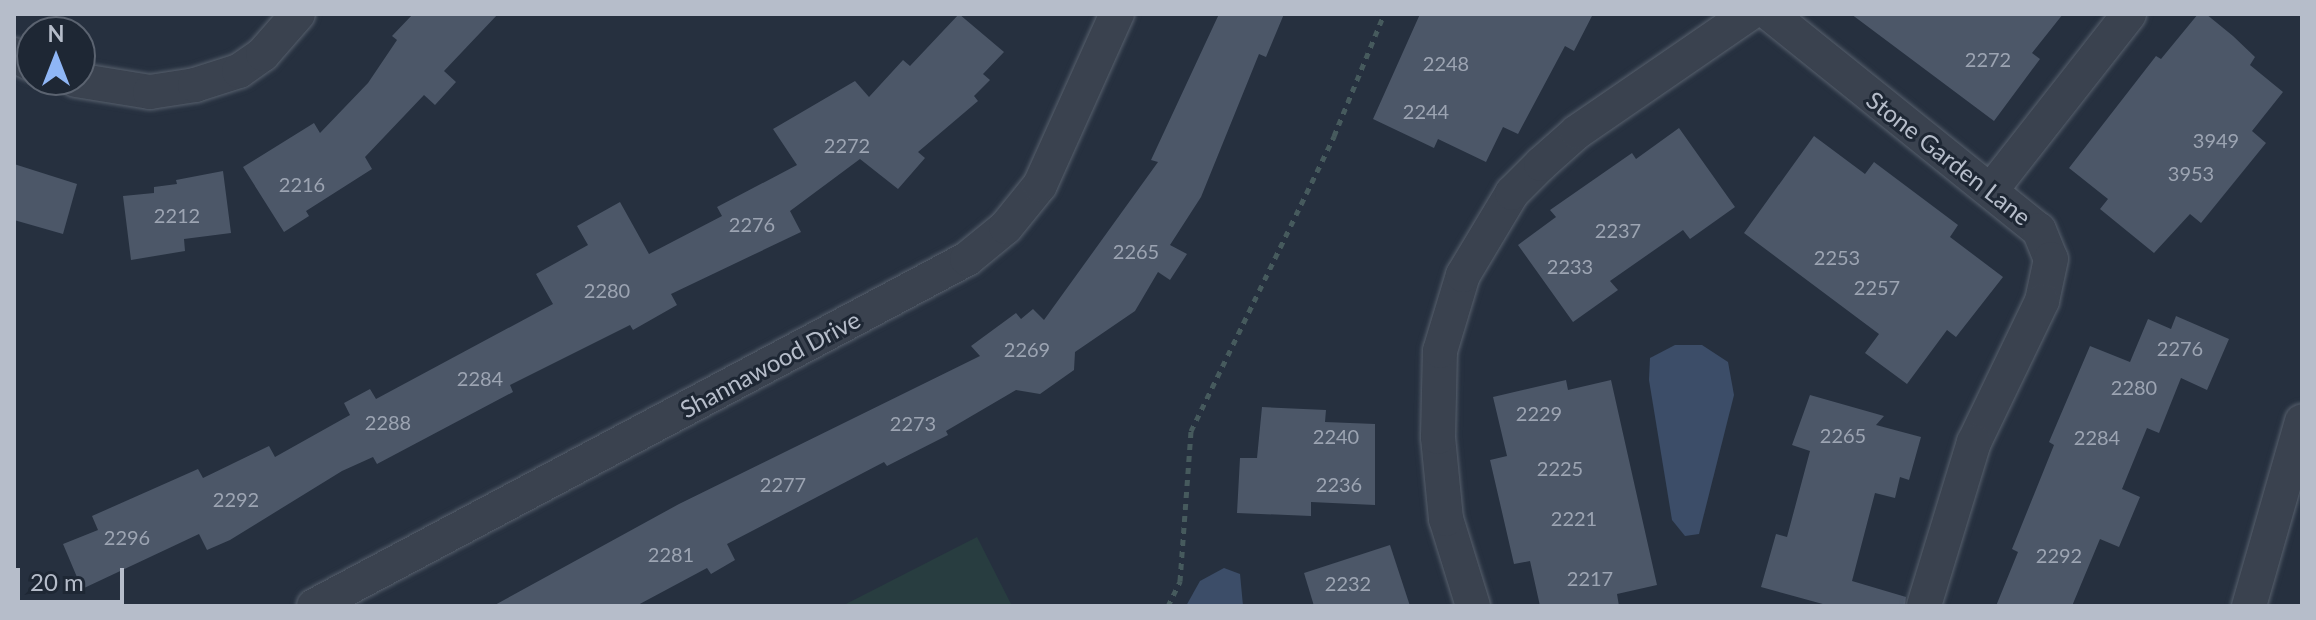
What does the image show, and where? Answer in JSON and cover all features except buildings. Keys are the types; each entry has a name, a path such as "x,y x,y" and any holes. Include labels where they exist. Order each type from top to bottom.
{"street":[{"path":"96,83 150,92 195,85 239,71 263,54 298,14"},
{"name":"Shannawood Drive","path":"314,606 967,259 1006,227 1040,185 1117,14"},
{"path":"1473,606 1446,519 1438,437 1440,351 1463,275 1512,193 1541,164 1577,132 1749,14"},
{"name":"Stone Garden Lane","path":"1770,14 1992,189 2039,230 2051,259 2049,279 1974,442 1924,606"},
{"path":"1992,189 2129,14"},
{"path":"2249,606 2296,472 2302,421"}],"path":[{"path":"1168,606 1180,581 1191,431 1334,136 1384,14"}],"green space":[{"path":"977,537 1012,606 842,606"}],"water":[{"path":"1675,345 1702,345 1728,362 1734,395 1699,534 1685,536 1672,520 1649,380 1650,358"},
{"path":"1224,568 1240,574 1243,606 1186,606 1200,581"}]}
